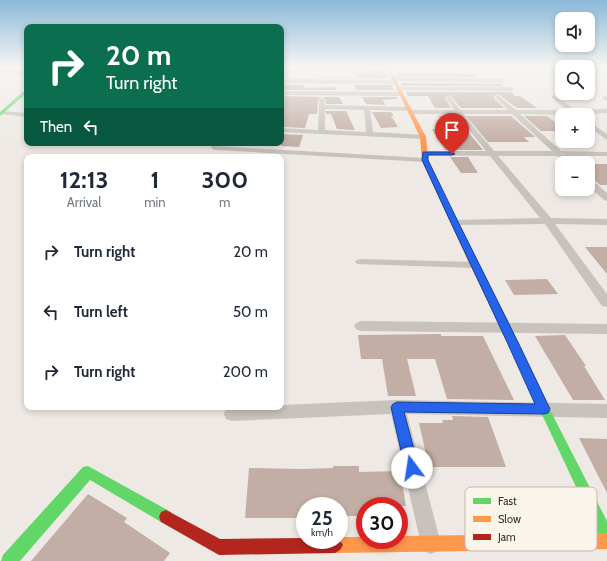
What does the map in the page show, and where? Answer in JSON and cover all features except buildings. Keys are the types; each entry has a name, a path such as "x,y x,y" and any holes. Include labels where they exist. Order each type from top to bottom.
{"street":[{"path":"284,93 326,92"},
{"path":"399,92 423,137 425,157 474,265 507,328 544,409 582,487"},
{"path":"321,133 322,93"},
{"path":"1,114 23,97"},
{"path":"554,97 568,108"},
{"path":"449,98 458,112 548,221 607,303"},
{"path":"498,98 560,154"},
{"path":"322,107 458,112 555,113"},
{"path":"367,108 370,135"},
{"path":"595,112 607,111"},
{"path":"1,114 24,115"},
{"path":"595,129 607,138"},
{"path":"284,132 306,143"},
{"path":"306,143 321,133 423,137"},
{"path":"284,144 306,143 425,157 494,154 607,154"},
{"path":"215,148 251,146"},
{"path":"595,187 607,198"},
{"path":"456,223 548,221 607,222"},
{"path":"361,262 474,265"},
{"path":"361,326 607,329"},
{"path":"397,407 430,544"},
{"path":"232,414 397,407 607,411"},
{"path":"9,561 88,472 219,547 465,543"},
{"path":"597,517 607,537"},
{"path":"597,541 607,541"}],"traffic: fast":[{"path":"0,115 24,94"},
{"path":"502,319 582,487"},
{"path":"9,561 88,472 166,517"},
{"path":"597,517 607,537"}],"traffic: slow":[{"path":"400,92 423,137 425,160 474,265 502,319"},
{"path":"597,541 607,541"},
{"path":"348,545 465,543"}],"traffic: jam":[{"path":"166,517 219,547 296,546"}],"route":[{"path":"412,468 397,407 544,409 507,328 474,265 456,223 425,160 425,154 452,154"}]}
